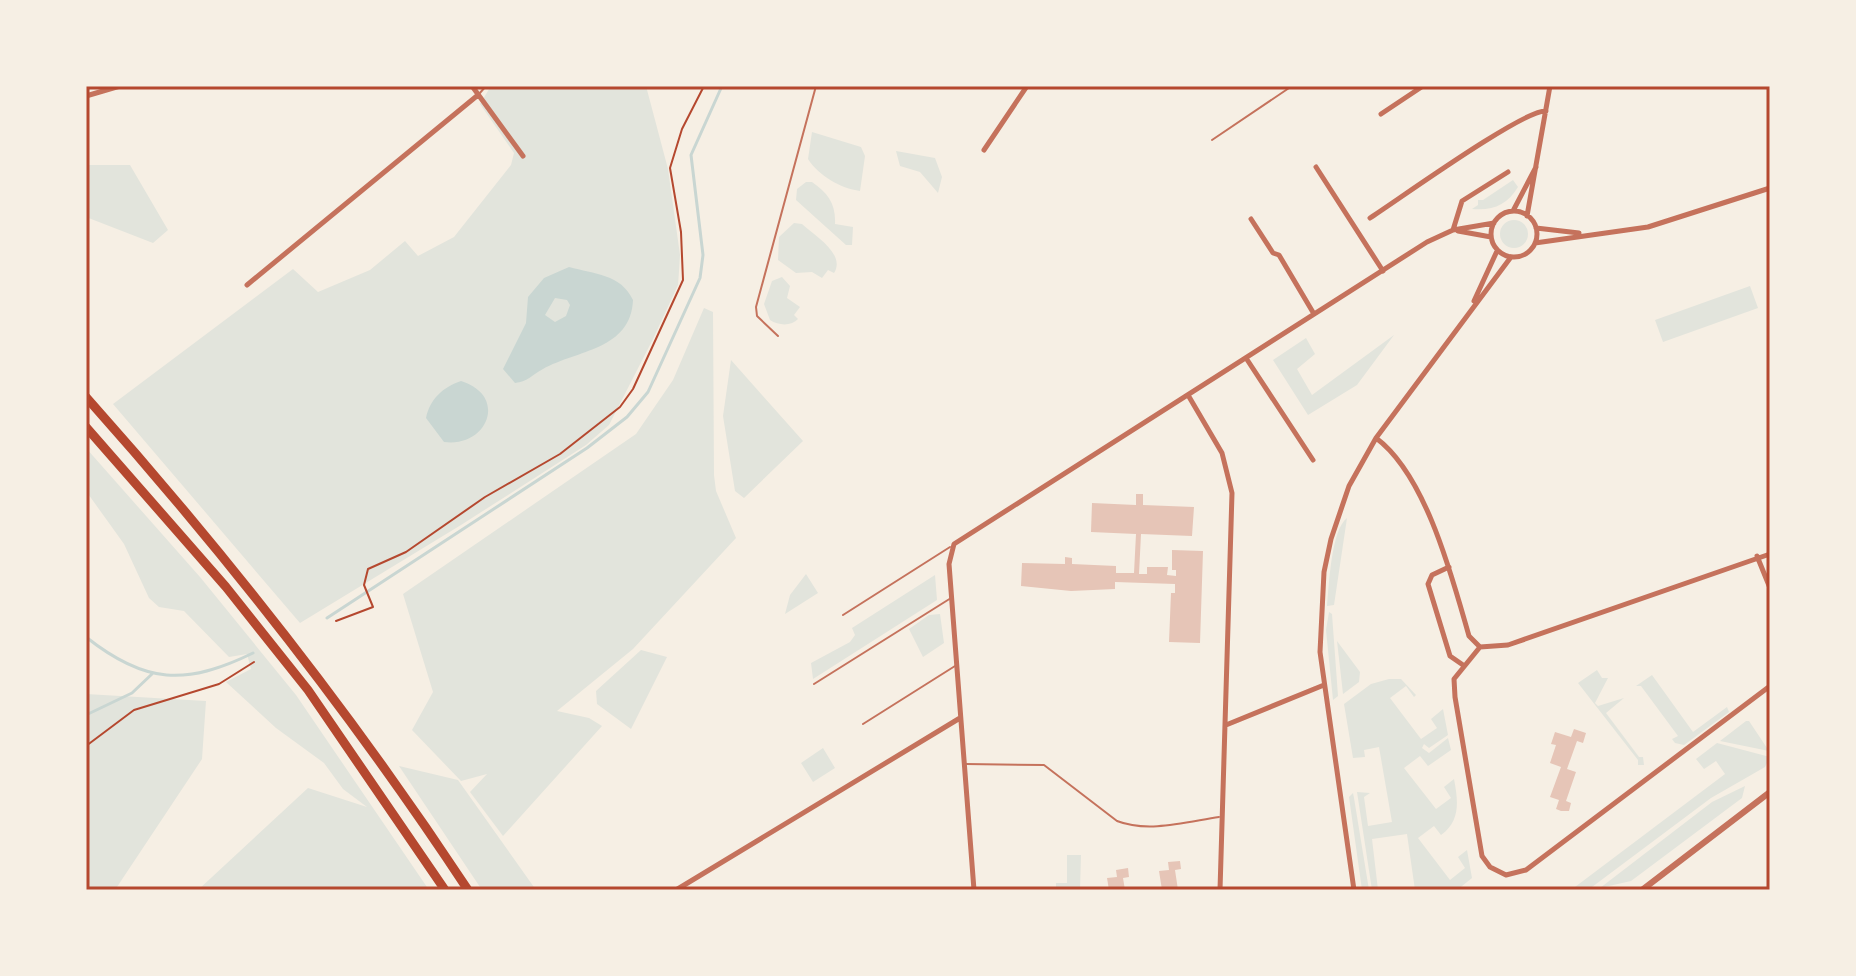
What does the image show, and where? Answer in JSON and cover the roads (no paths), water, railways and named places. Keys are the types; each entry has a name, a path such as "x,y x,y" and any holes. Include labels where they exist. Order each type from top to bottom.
{"highway":[{"path":"86,397 248,583 407,796 468,890"},
{"path":"86,427 226,587 308,690 445,890"}],"street":[{"path":"86,96 99,89 120,86"},
{"path":"472,86 523,156"},
{"path":"984,150 1027,86"},
{"path":"1381,114 1423,86"},
{"path":"1527,216 1550,86"},
{"path":"247,285 478,95"},
{"path":"1370,218 1507,125 1538,110 1546,111"},
{"path":"974,890 949,564 954,544 1383,271 1453,230 1494,223 1513,212 1539,159"},
{"path":"1316,167 1383,271"},
{"path":"1453,230 1462,201 1508,172"},
{"path":"1494,223 1491,237 1497,251 1511,257 1525,254 1535,243 1648,227 1770,188"},
{"path":"1513,212 1527,216 1536,228 1535,243"},
{"path":"1251,219 1273,253 1279,255 1314,314"},
{"path":"1536,228 1588,234"},
{"path":"1453,230 1491,237"},
{"path":"1470,309 1497,251"},
{"path":"1354,890 1324,685 1321,609 1328,550 1349,486 1376,438 1511,257"},
{"path":"1246,358 1313,460"},
{"path":"1188,395 1222,453 1232,493 1220,890"},
{"path":"1376,438 1401,463 1449,567 1469,636 1480,647"},
{"path":"1770,554 1508,645 1480,647 1454,679 1482,856 1494,870 1512,876 1526,870 1770,686"},
{"path":"1757,556 1770,588"},
{"path":"1449,567 1432,575 1428,584 1450,656 1463,665"},
{"path":"1226,725 1324,685"},
{"path":"676,890 960,718"},
{"path":"1642,890 1770,792"}],"lane":[{"path":"478,95 486,86"},
{"path":"778,336 757,316 756,307 816,86"},
{"path":"1212,140 1292,86"},
{"path":"843,615 954,544"},
{"path":"814,684 951,598"},
{"path":"863,724 955,666"},
{"path":"965,764 1044,765 1117,821 1128,825 1145,827 1223,817"}],"waterway":[{"path":"327,618 587,448 627,417 648,392 700,278 703,255 691,155 722,86"},
{"path":"86,637 128,664 166,675 207,671 253,653"},
{"path":"86,715 132,693 152,674"}]}
